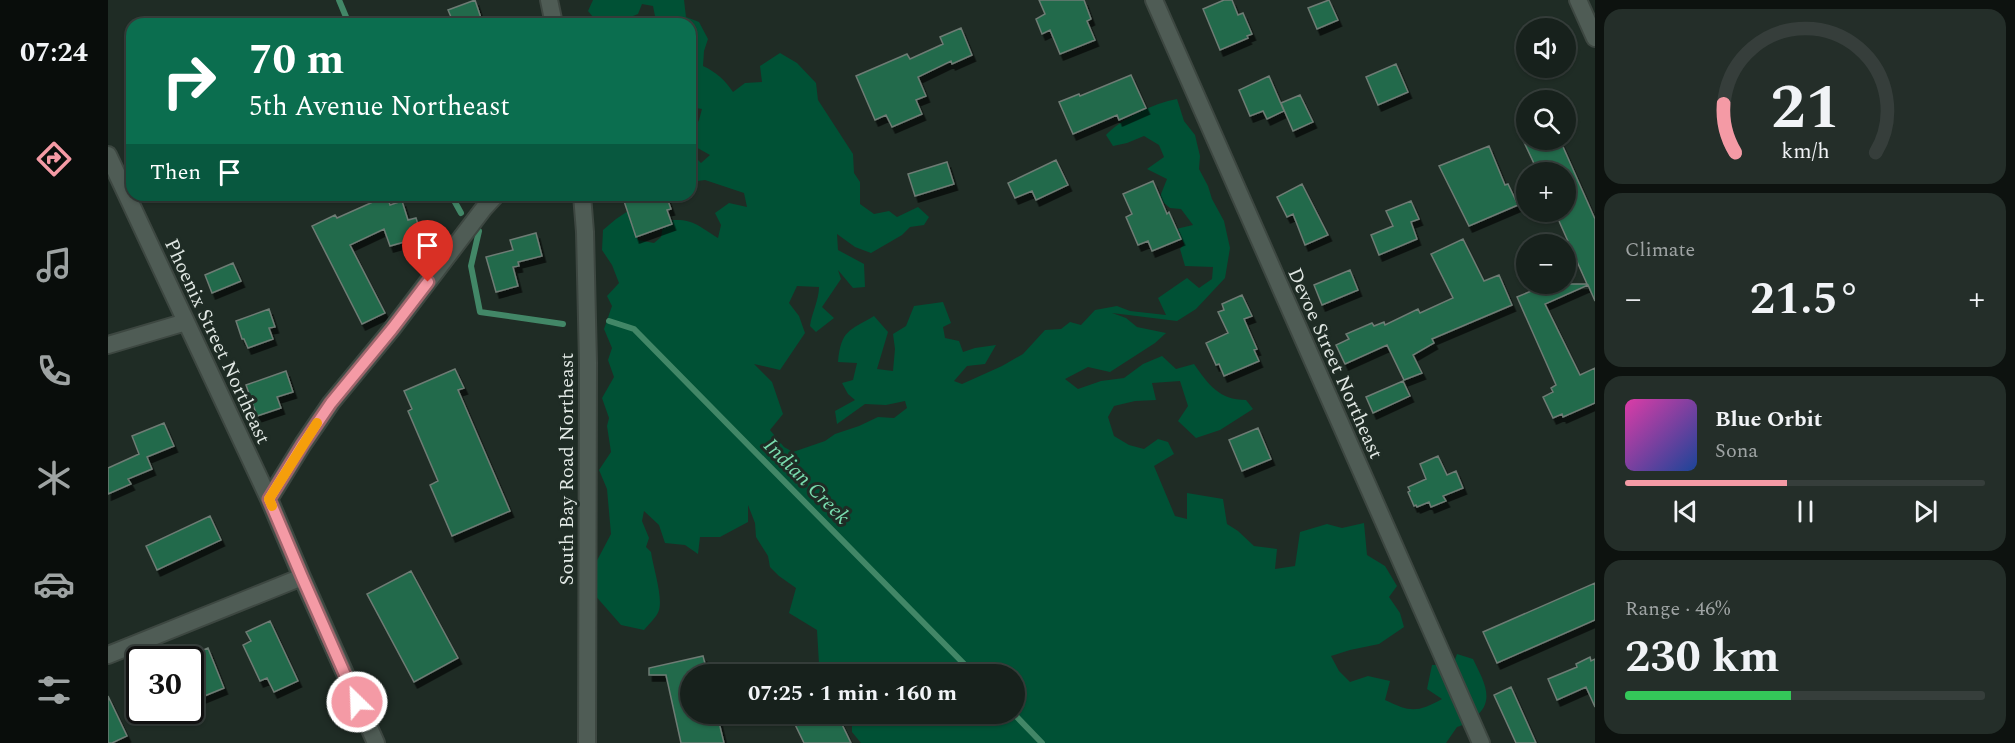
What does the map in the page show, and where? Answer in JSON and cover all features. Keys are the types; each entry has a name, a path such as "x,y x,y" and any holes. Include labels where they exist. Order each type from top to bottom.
{"street":[{"path":"549,0 553,18"},
{"name":"Devoe Street Northeast","path":"1154,0 1481,743"},
{"path":"1578,0 1595,38"},
{"name":"Phoenix Street Northeast","path":"108,155 126,194"},
{"name":"Phoenix Street Northeast","path":"129,201 269,499 376,743"},
{"path":"269,499 331,403 392,329 490,201"},
{"name":"South Bay Road Northeast","path":"582,201 588,363 587,743"},
{"path":"108,345 186,322"},
{"path":"108,655 302,577"}],"green space":[{"path":"593,0 684,0 686,17 689,18 654,18 653,6 642,4 638,14 628,18 594,18 588,11"},
{"path":"696,21 699,22 708,39 703,66 720,77 733,92 745,83 762,82 760,66 780,53 797,63 816,83 818,100 853,154 854,173 860,182 860,204 874,214 889,211 897,217 918,207 929,217 924,225 910,227 902,235 871,253 855,247 837,234 838,250 864,264 865,287 853,288 838,270 841,279 822,307 834,318 816,332 810,326 819,287 797,286 789,303 799,316 805,333 780,370 754,364 772,382 783,414 770,430 784,447 793,452 825,441 835,434 878,417 894,418 907,408 905,401 886,405 865,404 837,424 835,411 855,400 848,394 842,383 853,380 857,363 838,362 841,343 852,329 874,316 888,332 877,369 893,371 895,349 893,334 906,326 914,306 943,302 951,323 943,327 945,338 959,341 963,352 996,345 985,364 967,366 954,381 962,384 1023,354 1045,330 1061,329 1070,322 1081,325 1095,310 1117,306 1130,311 1166,315 1158,298 1187,278 1199,288 1212,279 1213,267 1185,266 1180,249 1184,244 1176,229 1193,225 1181,209 1170,208 1159,199 1167,179 1147,169 1164,157 1159,145 1144,136 1113,146 1106,135 1120,123 1139,112 1177,99 1184,121 1195,135 1200,156 1199,169 1224,221 1230,248 1225,278 1196,309 1177,321 1112,313 1126,318 1137,327 1166,333 1155,343 1110,372 1088,367 1065,379 1078,389 1101,381 1124,378 1143,364 1162,356 1176,369 1194,364 1209,384 1221,394 1246,400 1253,409 1220,430 1196,438 1178,421 1188,406 1180,381 1152,383 1156,400 1135,401 1114,406 1108,417 1114,436 1129,445 1144,449 1158,439 1168,442 1174,454 1154,466 1175,516 1187,519 1187,493 1223,499 1227,524 1254,546 1277,549 1275,569 1295,566 1300,532 1327,524 1342,528 1364,523 1367,555 1385,566 1397,586 1389,597 1400,613 1404,627 1379,644 1331,656 1339,671 1350,682 1368,676 1390,681 1385,700 1407,709 1420,709 1442,699 1427,689 1432,665 1453,665 1457,654 1473,659 1484,682 1486,697 1481,711 1470,721 1457,727 1446,743 861,743 852,732 852,724 1025,724 1025,664 819,664 817,630 789,613 796,588 770,567 768,556 756,537 755,523 748,505 748,522 720,537 700,537 698,554 685,545 665,543 659,525 644,511 642,521 649,538 646,547 651,552 660,598 659,610 644,630 621,625 593,593 592,570 611,534 607,489 599,470 611,452 607,426 609,418 602,398 614,377 608,360 612,348 604,329 612,306 607,296 619,283 612,265 602,250 603,230 631,209 638,240 654,243 661,237 664,221 673,220 693,223 718,238 721,225 715,213 729,203 747,207 744,193 705,180 696,181 696,158 701,163 710,155 696,147 696,125 702,109 696,108"}],"building":[{"path":"475,0 481,18 451,18 448,10"},
{"path":"1039,0 1084,0 1091,19 1087,21 1095,40 1060,54 1050,30 1042,34 1036,19 1045,14"},
{"path":"1224,0 1232,0 1238,15 1243,13 1252,34 1220,50 1203,9"},
{"path":"1329,0 1338,20 1317,29 1308,8"},
{"path":"961,28 972,55 952,64 951,61 918,77 926,96 916,100 922,114 892,127 886,115 875,120 856,76 907,54 910,59 943,44 940,37"},
{"path":"1396,64 1408,92 1378,105 1366,77"},
{"path":"1131,75 1146,108 1119,120 1117,115 1073,134 1059,102"},
{"path":"1269,76 1284,111 1267,119 1263,111 1250,116 1239,90"},
{"path":"1300,95 1313,122 1293,131 1281,103"},
{"path":"1489,146 1505,185 1508,184 1516,201 1516,206 1469,226 1439,166"},
{"path":"1528,150 1564,150 1570,162 1533,162"},
{"path":"1056,160 1068,185 1036,200 1032,191 1015,198 1008,183"},
{"path":"947,162 954,184 915,196 908,174"},
{"path":"1576,176 1595,219 1595,301 1588,285 1576,290 1576,284 1587,284 1576,259 1576,234 1565,234 1559,222 1576,222"},
{"path":"1153,181 1181,239 1152,251 1148,241 1138,245 1126,217 1132,214 1123,194"},
{"path":"1302,184 1328,235 1305,245 1293,214 1287,217 1277,197"},
{"path":"375,201 389,201 390,205 402,201 408,220 416,218 422,237 390,246 384,229 350,245 385,313 362,324 312,226 335,215 337,218"},
{"path":"624,201 668,201 671,209 667,210 672,224 636,237"},
{"path":"1411,201 1419,219 1411,222 1417,239 1379,255 1371,235 1393,226 1386,211"},
{"path":"536,233 542,256 518,262 519,266 513,267 518,286 496,292 486,257 513,250 510,240"},
{"path":"1463,239 1484,281 1499,275 1512,305 1432,339 1434,343 1413,355 1422,373 1404,380 1387,345 1345,364 1336,345 1349,339 1346,334 1372,323 1374,326 1384,322 1385,325 1418,309 1420,313 1453,298 1431,254"},
{"path":"233,263 241,281 212,293 205,275"},
{"path":"1350,270 1358,290 1322,305 1314,285"},
{"path":"1524,294 1568,294 1545,304 1580,375 1595,368 1595,403 1563,417 1562,414 1553,418 1543,397 1553,392 1551,388 1556,385 1517,297"},
{"path":"1242,295 1252,316 1244,319 1257,349 1254,350 1259,361 1224,376 1206,343 1228,333 1218,312 1224,310 1222,304"},
{"path":"269,309 275,327 269,328 273,339 248,348 242,339 236,321"},
{"path":"455,369 464,388 458,390 510,511 452,536 430,485 438,481 408,411 412,409 404,391"},
{"path":"286,371 293,392 277,397 281,408 257,416 246,385"},
{"path":"1403,381 1410,396 1373,413 1366,397"},
{"path":"164,423 174,446 147,457 152,469 128,479 131,484 108,494 108,468 139,454 132,436"},
{"path":"1258,428 1271,459 1242,471 1229,440"},
{"path":"1438,456 1447,475 1456,471 1463,488 1443,496 1446,501 1431,507 1429,502 1414,506 1408,487 1426,479 1420,464"},
{"path":"210,516 221,540 157,570 146,546"},
{"path":"411,571 458,658 414,682 367,594"},
{"path":"1595,583 1595,620 1497,663 1483,632"},
{"path":"270,621 298,681 274,692 267,678 260,681 243,645 251,641 246,632"},
{"path":"208,648 224,688 204,696 204,650"},
{"path":"703,656 705,664 680,664 680,724 719,724 724,743 681,743 666,675 649,675 649,668"},
{"path":"1590,657 1591,661 1595,659 1595,707 1586,687 1557,700 1548,679 1577,667 1576,664"},
{"path":"1511,687 1536,743 1516,743 1494,695"},
{"path":"108,696 127,736 112,743 108,743"},
{"path":"795,724 842,724 851,743 804,743"}],"waterway":[{"name":"Indian Creek","path":"339,0 346,18"},
{"name":"Indian Creek","path":"454,201 461,213"},
{"name":"Indian Creek","path":"479,231 471,266 480,312 563,324"},
{"name":"Indian Creek","path":"609,321 634,329 964,664"},
{"name":"Indian Creek","path":"1024,724 1042,743"}],"slow traffic":[{"path":"272,506 269,499 317,423"}],"route":[{"path":"357,702 269,499 331,403 428,282"}]}
